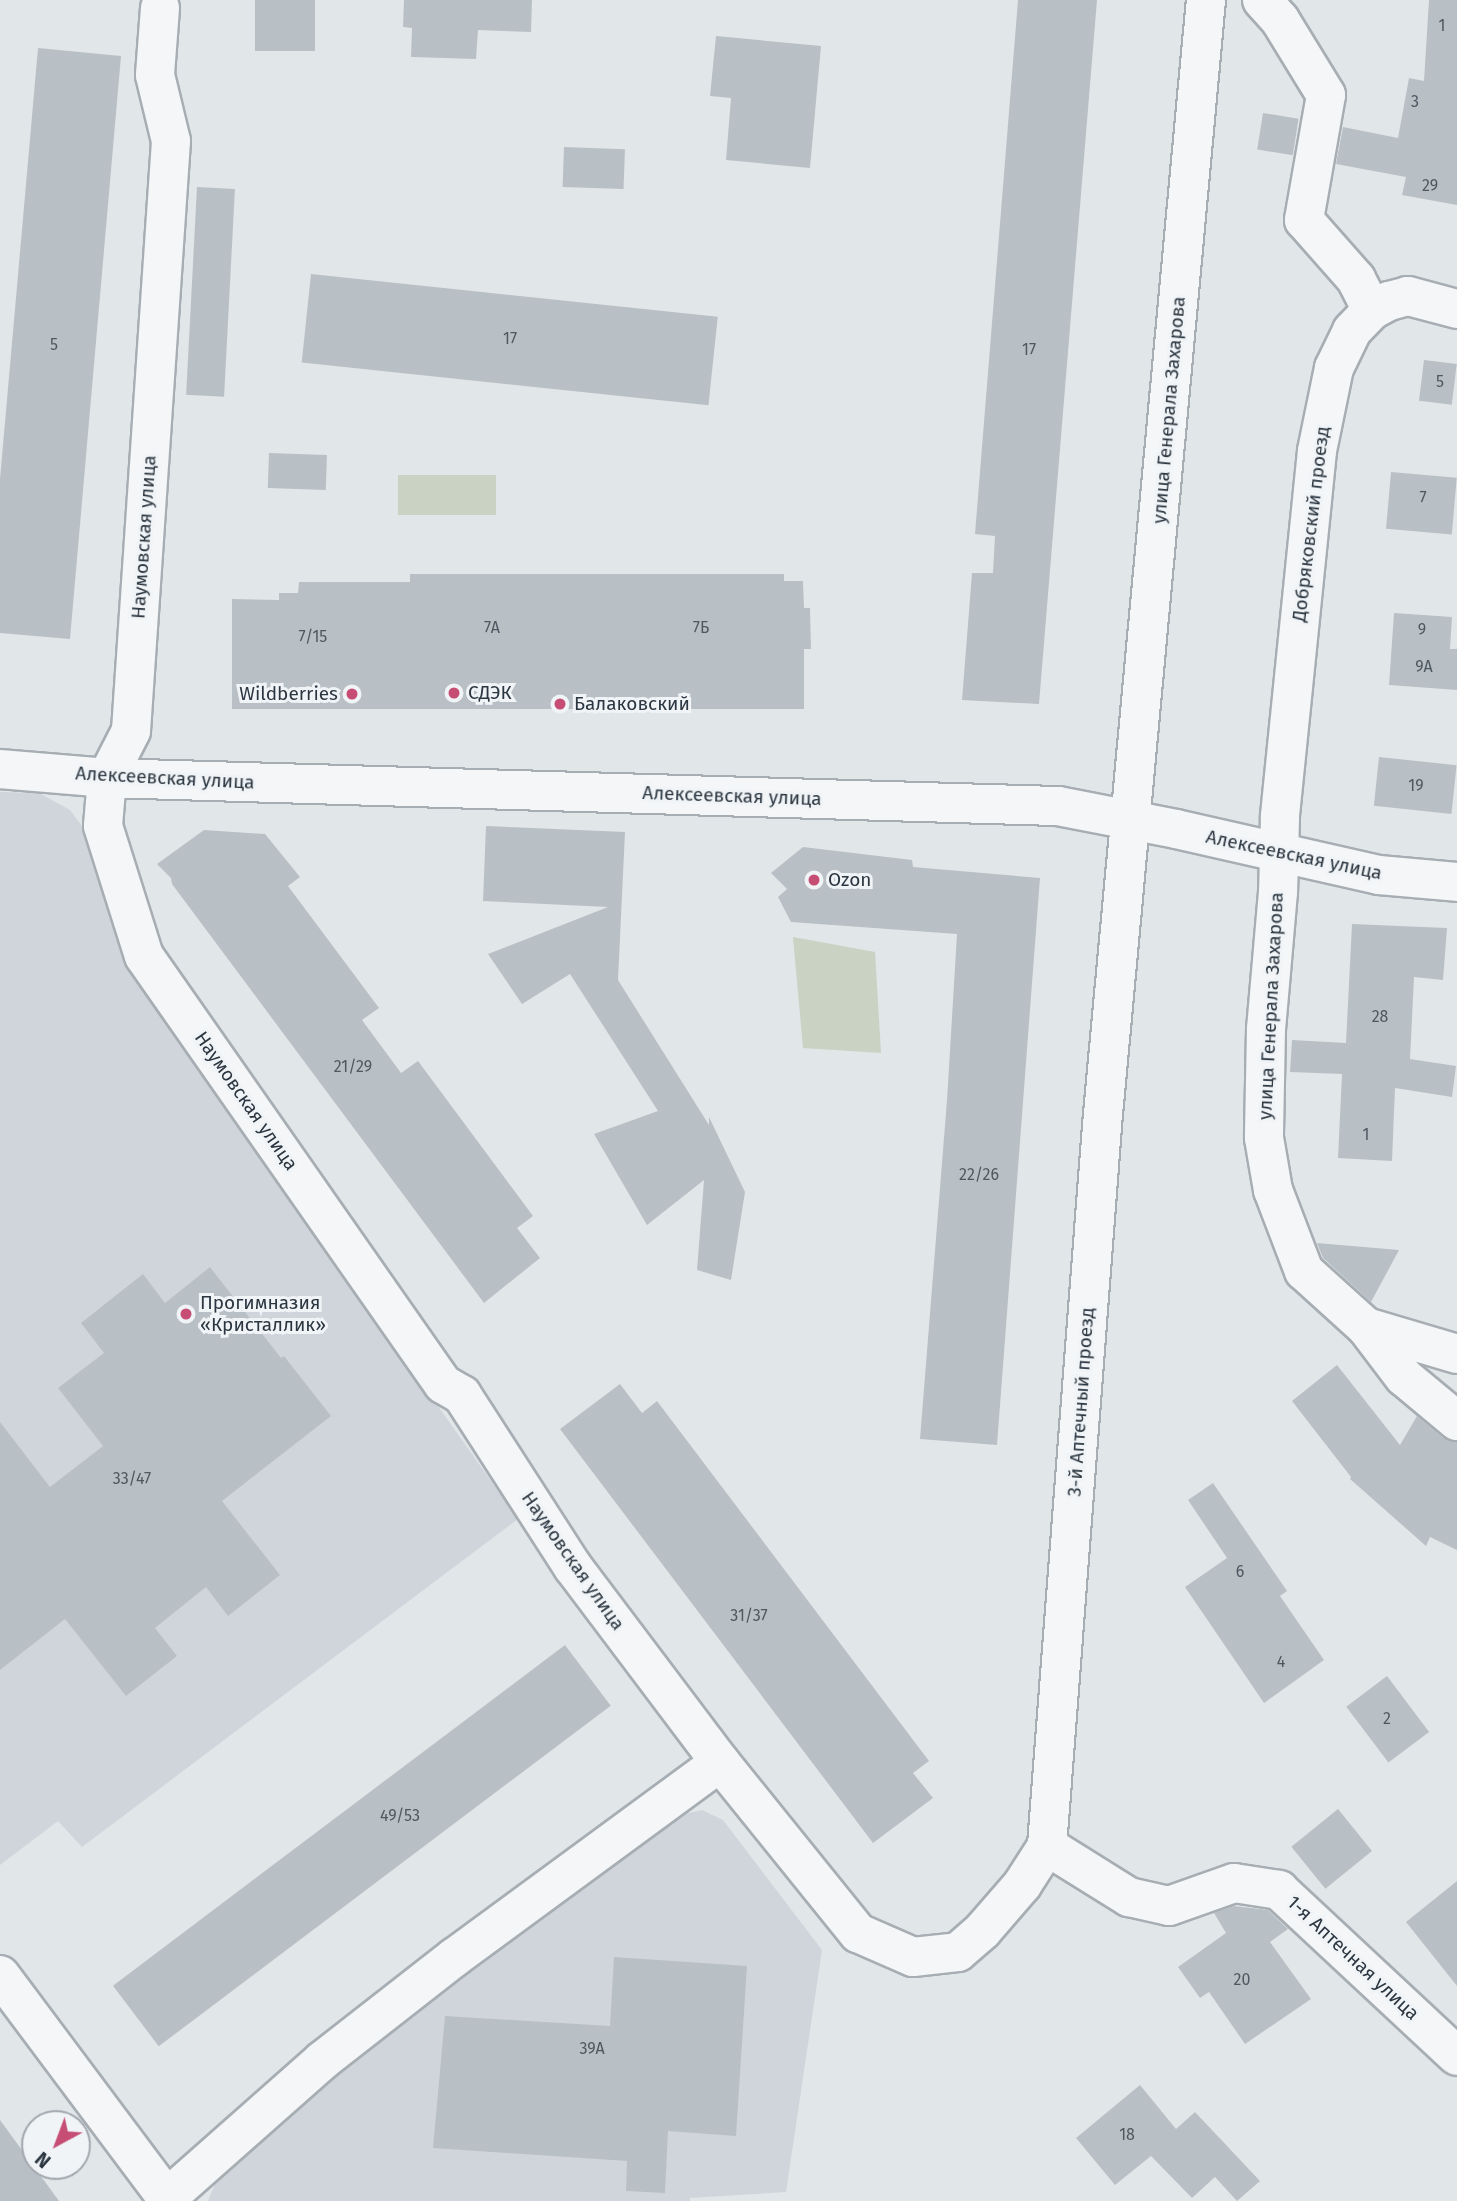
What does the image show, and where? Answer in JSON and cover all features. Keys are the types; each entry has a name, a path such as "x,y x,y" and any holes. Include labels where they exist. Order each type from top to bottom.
{"street":[{"name":"улица Генерала Захарова","path":"1132,820 1206,0"},
{"path":"1262,0 1280,20 1326,95 1304,220 1356,279 1372,310 1408,296 1457,309"},
{"name":"Наумовская улица","path":"160,8 155,75 171,141 131,731 107,778 103,825 144,956 443,1384 463,1395 573,1567 720,1762 859,1933 913,1958 958,1952"},
{"name":"Добряковский проезд","path":"1278,855 1317,451 1334,368 1352,331 1372,310"},
{"name":"Алексеевская улица","path":"0,769 107,778 1058,806 1379,875 1457,882"},
{"name":"3-й Аптечный проезд","path":"958,1952 983,1930 1022,1885 1047,1846 1103,1114 1132,820"},
{"name":"улица Генерала Захарова","path":"1278,855 1278,892 1266,1029 1264,1124 1273,1189 1304,1272 1366,1327 1404,1377 1457,1421"},
{"path":"1366,1327 1457,1354"},
{"path":"0,1975 168,2200 323,2060 455,1957 720,1762"},
{"name":"1-я Аптечная улица","path":"1047,1846 1129,1897 1168,1906 1234,1883 1279,1890 1457,2056"}],"shaded area":[{"name":"Прогимназия «Кристаллик»","path":"0,792 39,793 70,810 88,834 127,967 518,1519 82,1847 58,1821 0,1865"},
{"path":"702,1810 723,1820 822,1950 786,2192 690,2198 690,2201 208,2201 222,2167 467,1963 681,1815"}],"green space":[{"path":"398,475 496,475 496,515 398,515"},
{"path":"793,937 875,952 881,1053 803,1048"}],"building":[{"path":"255,0 315,0 315,51 255,51"},
{"path":"404,0 532,0 531,32 478,30 476,59 411,57 412,28 403,27"},
{"path":"1018,0 1097,0 1039,704 962,700 972,573 993,573 995,536 975,534"},
{"path":"1429,0 1457,0 1457,205 1402,195 1406,177 1336,164 1343,127 1398,138 1409,78 1424,81"},
{"path":"716,36 821,46 810,168 726,160 731,98 710,96"},
{"path":"38,48 121,56 70,639 0,633 0,479"},
{"path":"1263,113 1299,119 1293,155 1257,150"},
{"path":"564,147 625,149 624,189 563,187"},
{"path":"197,187 235,189 224,397 186,395"},
{"path":"311,274 718,317 708,405 302,363"},
{"path":"1424,360 1457,364 1452,405 1419,401"},
{"path":"269,453 327,455 326,490 268,488"},
{"path":"1391,472 1457,478 1452,535 1386,529"},
{"path":"410,574 784,574 784,581 803,581 804,608 810,608 811,649 804,649 804,709 232,709 232,599 279,600 279,593 298,593 299,582 410,582"},
{"path":"1394,613 1452,617 1450,649 1457,649 1457,690 1389,685"},
{"path":"1379,757 1457,765 1451,814 1374,806"},
{"path":"486,826 625,832 618,980 709,1125 709,1117 745,1192 731,1280 697,1270 704,1180 647,1225 594,1134 658,1111 570,974 522,1004 488,954 608,907 483,901"},
{"path":"204,830 265,834 300,877 288,886 379,1008 362,1020 401,1073 418,1061 533,1216 517,1228 540,1258 484,1303 172,884 171,878 157,864"},
{"path":"803,847 912,860 913,867 1040,878 997,1445 920,1439 947,1100 957,934 791,922 778,897 787,889 771,873"},
{"path":"1352,924 1447,928 1443,980 1414,977 1410,1059 1456,1066 1452,1097 1395,1088 1392,1161 1338,1158 1342,1074 1290,1072 1292,1040 1346,1043"},
{"path":"1317,1243 1399,1250 1371,1302 1323,1258"},
{"path":"210,1267 281,1358 284,1356 331,1416 222,1501 280,1575 228,1616 206,1587 155,1628 177,1656 126,1696 65,1619 0,1670 0,1422 50,1487 103,1446 58,1388 104,1353 81,1323 143,1274 165,1303"},
{"path":"1337,1365 1400,1445 1417,1416 1443,1438 1457,1442 1457,1550 1430,1537 1426,1546 1350,1479 1292,1401"},
{"path":"620,1384 642,1413 657,1401 929,1761 913,1773 933,1798 873,1843 560,1429"},
{"path":"1213,1483 1287,1591 1280,1596 1324,1660 1264,1703 1185,1587 1227,1558 1188,1500"},
{"path":"565,1645 611,1706 159,2046 113,1986"},
{"path":"1387,1676 1429,1732 1388,1763 1346,1707"},
{"path":"1338,1809 1372,1851 1325,1889 1291,1847"},
{"path":"1457,1881 1457,1986 1406,1922"},
{"path":"1234,1906 1268,1910 1288,1929 1270,1942 1311,1999 1245,2044 1209,1992 1200,1998 1178,1967 1226,1933 1214,1913"},
{"path":"614,1957 747,1966 736,2136 668,2131 665,2193 626,2191 627,2161 433,2148 445,2016 610,2026"},
{"path":"1140,2085 1176,2129 1195,2112 1260,2181 1237,2201 1215,2177 1192,2198 1151,2156 1115,2185 1076,2138"},
{"path":"0,2120 21,2149 21,2180 44,2180 59,2201 0,2201"}],"place":[{"name":"СДЭК","path":"454,693"},
{"name":"Wildberries","path":"352,694"},
{"name":"Балаковский","path":"560,704"},
{"name":"Ozon","path":"814,880"},
{"name":"Прогимназия «Кристаллик»","path":"186,1314"}]}
